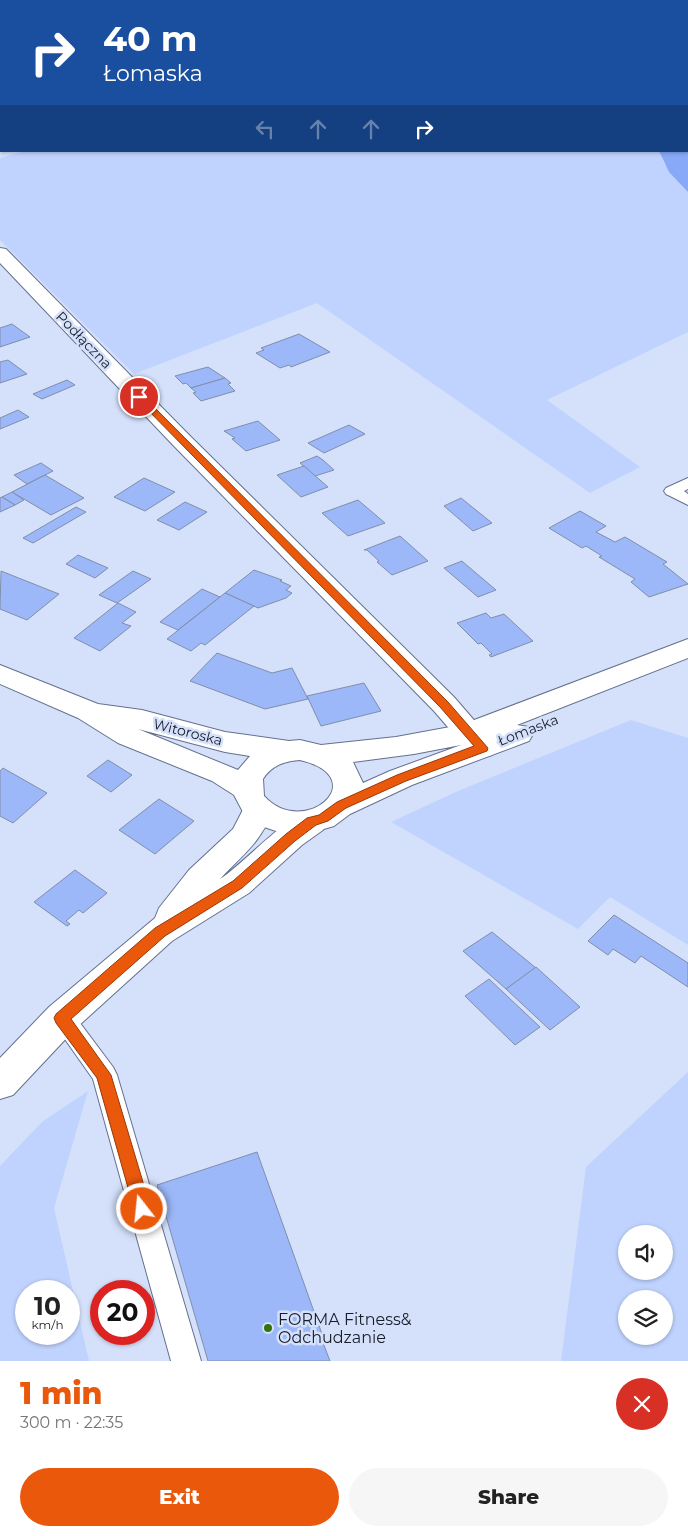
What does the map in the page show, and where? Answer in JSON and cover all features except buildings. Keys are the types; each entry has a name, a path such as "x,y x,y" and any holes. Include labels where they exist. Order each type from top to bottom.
{"street":[{"name":"Podłączna","path":"0,253 180,440 444,704 475,740"},
{"name":"Łomaska","path":"342,805 401,778 475,740 688,648"},
{"name":"Łomaska","path":"475,740 688,668"},
{"name":"Witoroska","path":"0,674 88,711 128,736 223,774 277,820 300,823 312,822 328,815 342,805"},
{"name":"Witoroska","path":"88,711 142,720 225,742 288,751 313,751 324,754 388,749 433,742 475,740"},
{"name":"Witoroska","path":"252,800 250,774 261,762 278,753 288,751"},
{"path":"324,754 334,760 348,777 349,787 342,805"},
{"path":"160,932 212,867 237,846 252,827 252,800"},
{"path":"0,1083 62,1018 160,932 238,884 291,837 312,822"}],"lane":[{"path":"688,483 672,491 688,500"},
{"path":"62,1018 104,1075 186,1361"}],"shaded area":[{"path":"21,152 659,152 664,163 688,192 688,332 547,400 640,467 590,493 317,303 134,374 0,240 0,158"},
{"path":"631,720 688,738 688,945 610,897 578,929 391,822 458,791"},
{"path":"688,1072 688,1361 561,1361 586,1167"},
{"path":"88,1091 54,1208 70,1280 15,1280 15,1345 80,1345 80,1322 89,1361 0,1361 0,1166 42,1122"}],"water":[{"path":"659,152 688,152 688,192 669,172"}],"place":[{"name":"FORMA Fitness& Odchudzanie","path":"268,1328"}],"route":[{"path":"139,397 444,704 482,748 401,778 342,805 324,818 312,822 291,837 238,884 160,932 62,1018 104,1075 142,1209"}]}
